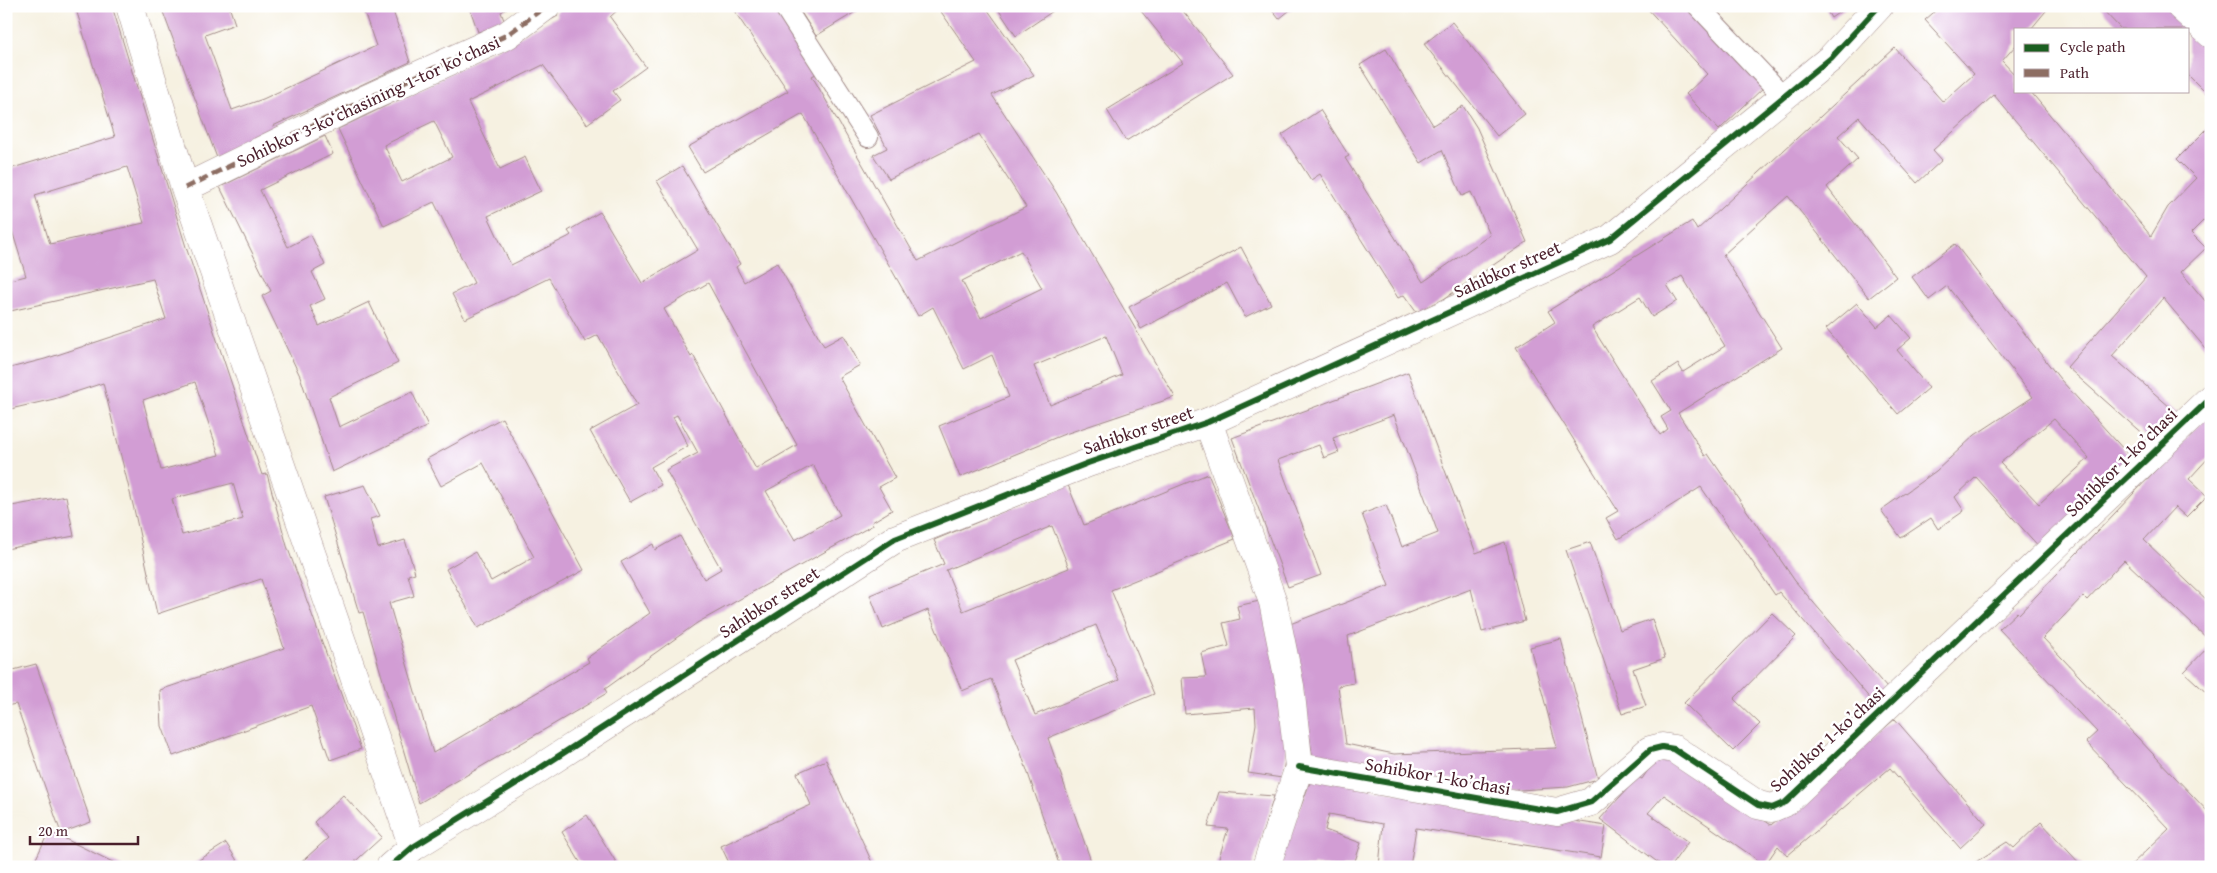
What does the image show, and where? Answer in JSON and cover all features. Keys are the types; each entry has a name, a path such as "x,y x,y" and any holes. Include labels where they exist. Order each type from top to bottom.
{"street":[{"path":"130,6 185,188 413,847"},
{"name":"Sohibkor 3-ko‘chasining 1-tor ko‘chasi","path":"185,188 364,100 507,35 546,6"},
{"name":"Sahibkor street","path":"390,867 413,847 520,782 895,539 1088,463 1208,422 1610,239 1831,58 1879,6"},
{"path":"2180,6 2211,34"},
{"name":"Sohibkor 1-koʼchasi","path":"1298,767 1557,812 1591,802 1650,750 1662,747 1674,748 1758,805 1772,808 1786,802 2211,398"},
{"path":"1208,422 1272,602 1290,686 1298,767 1266,867"}],"lane":[{"path":"784,6 868,137"},
{"path":"1698,6 1784,97"}],"building":[{"path":"75,6 112,6 186,247 262,475 267,474 287,546 361,749 330,760 311,706 173,756 162,726 160,690 284,648 261,579 157,614 134,509 103,383 54,399 6,410 6,369 45,359 166,319 153,279 6,312 6,281 26,276 6,211 6,170 115,137","holes":["127,167 144,223 50,244 35,195","195,382 219,455 161,470 143,400","233,483 243,519 182,535 172,499"]},
{"path":"179,6 229,6 235,24 205,35 232,110 263,99 376,46 362,6 405,6 393,11 410,62 273,126 276,134 217,158 163,12"},
{"path":"469,6 511,6 501,12 505,23 478,32"},
{"path":"563,6 622,6 610,17 646,67 613,91 620,100 587,124 543,65 468,102 500,169 525,157 541,191 488,216 511,265 568,237 571,235 568,231 600,212 642,283 698,250 657,181 682,166 740,264 736,267 744,282 777,263 824,346 844,335 860,365 839,377 895,478 879,487 892,510 872,522 873,525 697,623 605,689 607,693 419,803 363,612 359,613 324,497 365,485 380,516 370,519 378,548 405,540 415,573 408,575 414,596 389,603 433,753 589,662 587,658 650,613 621,562 653,544 655,550 680,536 704,579 721,569 666,470 698,453 677,415 673,417 688,446 651,467 661,485 630,502 590,431 637,405 598,335 585,342 549,278 465,319 452,294 474,283 434,202 384,226 338,129 419,90 558,16 556,13","holes":["434,121 452,157 402,182 384,145","708,283 797,445 756,469 693,355 691,357 664,309","813,465 840,515 795,540 766,491"]},
{"path":"731,6 774,6 818,73 812,76 918,261 1026,207 979,134 889,179 873,155 887,148 870,115 976,62 937,6 985,6 1034,75 992,95 1056,192 1175,397 1062,435 960,477 939,426 1009,397 992,355 964,369 933,307 918,316 803,114 703,172 688,147 788,91","holes":["1021,251 1042,288 981,318 962,281","1106,336 1122,375 1050,405 1034,366"]},
{"path":"797,6 865,6 816,36"},
{"path":"996,6 1049,6 1053,11 1016,36"},
{"path":"1137,6 1179,6 1233,74 1126,141 1107,110 1183,63"},
{"path":"1269,6 1295,6 1279,19"},
{"path":"1645,6 1690,6 1765,86 1719,130 1686,94 1707,74"},
{"path":"1824,6 1848,6 1831,18"},
{"path":"1941,6 2050,6 2032,28 2014,28 2014,47 2002,61 2014,74 2014,92 2031,92 2151,236 2168,207 2196,178 2177,159 2211,125 2211,213 2191,233 2206,248 2181,272 2206,302 2211,297 2211,355 2163,298 2112,356 2179,415 2154,444 2067,367 2146,277 1994,95 1933,150 1942,160 1917,183 1859,117 1838,136 1858,159 1827,187 1896,277 1869,298 1788,196 1723,255 1782,348 1678,413 1705,456 1708,454 1795,581 1893,695 1878,708 1779,592 1775,595 1701,487 1618,539 1606,518 1618,511 1516,347 1555,322 1548,311 1692,221 1697,230 1895,48 1943,102 1974,74 1925,20","holes":["1682,276 1725,346 1683,372 1678,364 1652,381 1671,411 1661,417 1668,429 1660,435 1592,327 1640,297 1652,317 1677,301 1667,285"]},
{"path":"2099,6 2173,6 2211,44 2211,98 2190,77 2190,28 2120,28"},
{"path":"1452,22 1525,114 1497,136 1424,44"},
{"path":"1386,49 1433,125 1463,106 1477,128 1527,242 1419,316 1404,295 1398,298 1320,174 1311,180 1282,135 1320,110 1349,156 1345,158 1423,282 1490,235 1471,192 1462,196 1442,150 1421,163 1360,65"},
{"path":"325,136 333,154 260,190 288,247 311,235 325,265 312,272 325,299 310,306 319,326 369,302 398,363 329,397 339,427 412,392 428,426 332,472 300,376 262,296 271,291 220,187"},
{"path":"1955,244 2060,379 2135,462 2041,549 1976,477 1955,497 1964,511 1938,529 1931,518 1901,538 1881,510 1936,471 1975,435 2033,397 1947,286 1929,300 1912,277","holes":["2054,419 2089,458 2039,504 2000,463"]},
{"path":"1241,247 1271,304 1245,317 1227,283 1141,329 1129,307"},
{"path":"1857,303 1877,327 1891,315 1911,338 1897,350 1929,388 1898,414 1826,329"},
{"path":"1408,372 1476,553 1505,542 1525,621 1482,632 1471,589 1348,636 1354,683 1338,686 1346,744 1394,754 1557,748 1530,647 1561,639 1598,779 1568,787 1471,793 1471,778 1404,780 1313,761 1303,690 1290,624 1389,586 1362,514 1386,505 1402,547 1438,533 1394,415 1333,438 1339,452 1324,458 1319,445 1278,460 1321,575 1288,587 1232,438"},
{"path":"2211,412 2211,455 2189,479 2207,496 2186,517 2175,507 2144,540 2211,604 2211,642 2124,560 2087,600 2083,596 2043,638 2211,815 2211,867 2129,867 2169,829 2086,742 2097,732 1999,629 2017,612 2019,614"},
{"path":"502,418 584,570 478,628 446,569 475,552 491,581 534,557 483,463 441,486 427,459"},
{"path":"1208,474 1235,539 1111,590 1154,694 1048,738 1093,867 1060,867 1020,750 991,679 962,691 928,610 883,629 870,595 944,564 934,540 1068,485 1084,525","holes":["1052,526 1069,568 963,611 946,570","1096,625 1119,680 1035,715 1012,660"]},
{"path":"66,496 74,536 6,549 6,507"},
{"path":"1590,542 1620,630 1652,619 1665,658 1633,669 1646,706 1622,714 1566,550"},
{"path":"1264,600 1290,729 1282,778 1248,773 1256,724 1255,708 1185,714 1182,678 1206,677 1201,653 1229,646 1223,623 1240,619 1237,606"},
{"path":"1772,613 1796,636 1734,699 1760,724 1733,751 1684,703"},
{"path":"2211,644 2211,697 2184,672"},
{"path":"36,664 91,822 61,833 16,704 6,706 6,672"},
{"path":"1895,719 1986,824 1960,848 1890,768 1787,856 1778,846 1765,865 1664,795 1648,813 1688,842 1670,867 1664,867 1600,819 1638,777 1642,779 1662,749 1771,825"},
{"path":"826,760 874,867 731,867 721,846 811,805 797,773"},
{"path":"1312,777 1421,797 1606,826 1601,857 1416,828 1410,867 1379,867 1383,824 1329,814 1325,830 1361,843 1353,867 1322,867 1314,864 1313,867 1278,867"},
{"path":"1219,792 1274,796 1252,867 1216,867 1228,829 1208,827"},
{"path":"343,795 382,837 349,867 296,867 328,838 314,822"},
{"path":"587,815 619,867 583,867 562,832"},
{"path":"2041,822 2083,867 1968,867 2007,842 2014,848"},
{"path":"49,831 123,867 32,867"},
{"path":"226,843 241,867 188,867"}],"marked path":[{"path":"185,188 364,100 507,35 546,6"}],"cycle path":[{"path":"390,867 413,847 520,781 895,539 1088,463 1208,422 1610,239 1831,58 1879,6"},
{"path":"1299,767 1557,812 1591,802 1650,750 1662,747 1674,749 1758,805 1772,808 1786,802 2211,398"}]}
